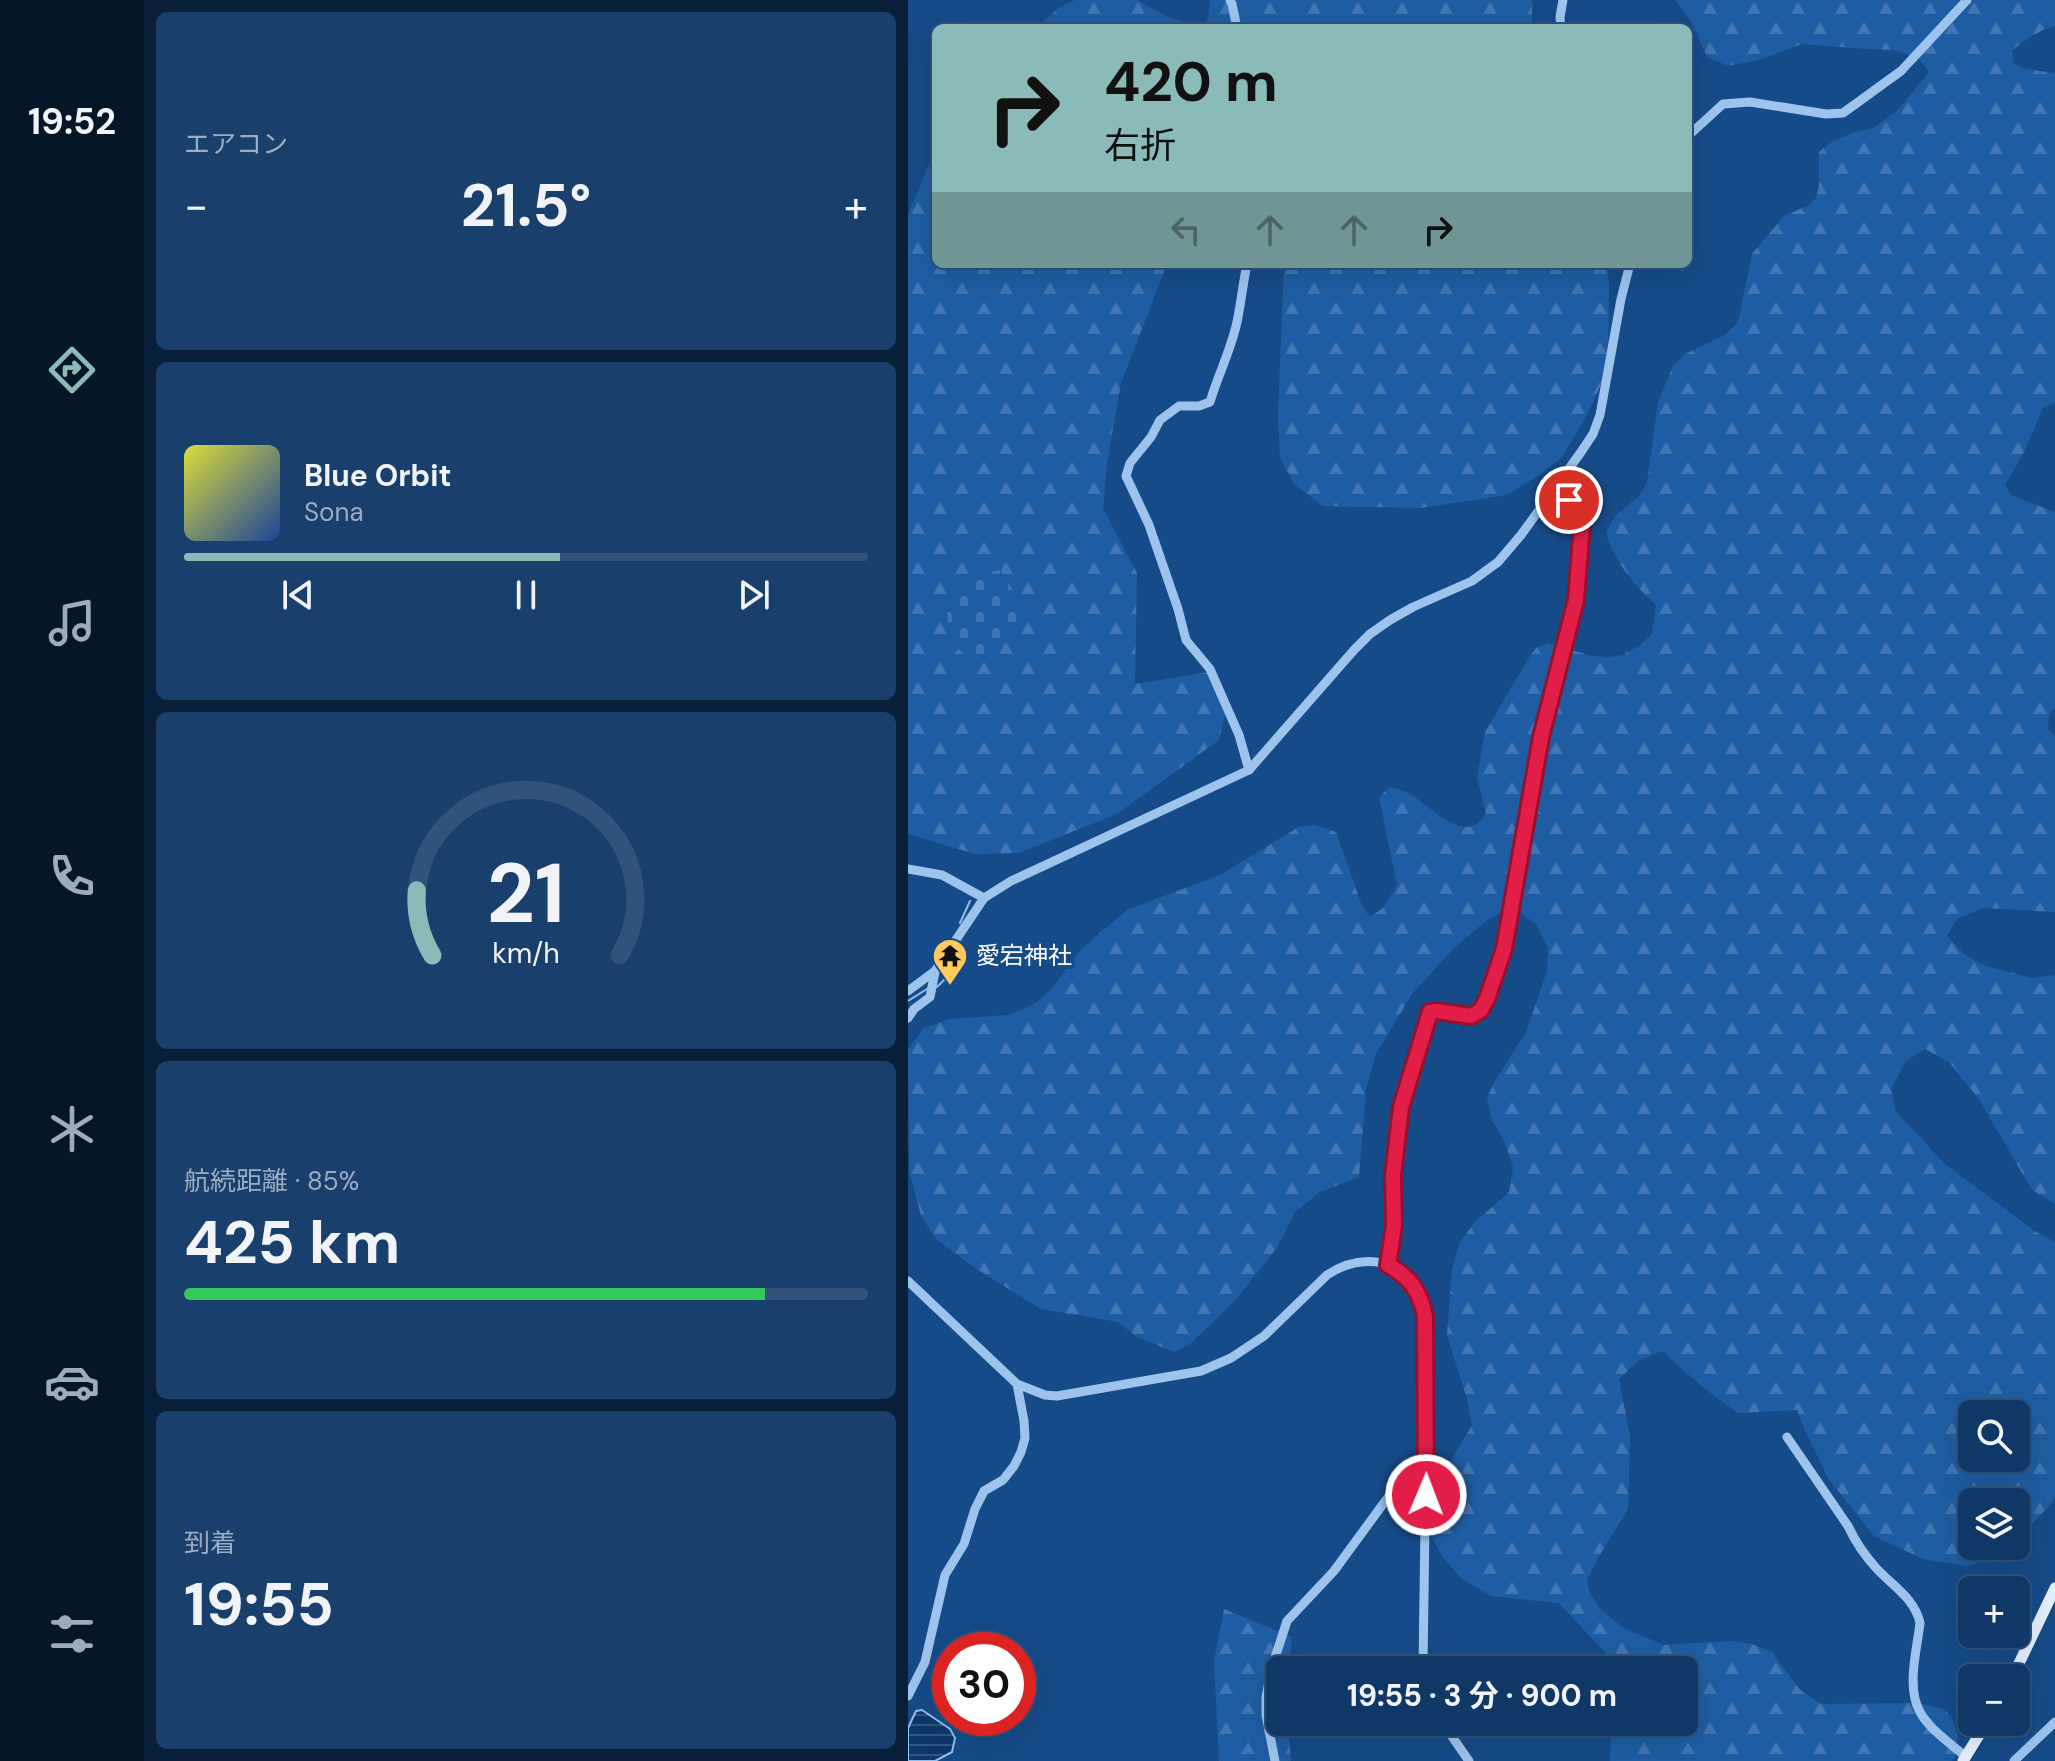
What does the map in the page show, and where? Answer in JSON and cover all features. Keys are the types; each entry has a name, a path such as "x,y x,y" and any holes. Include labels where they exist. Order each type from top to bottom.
{"main road":[{"path":"2019,1664 2055,1588"},
{"path":"1965,1759 1979,1736"}],"street":[{"path":"1230,0 1236,24"},
{"path":"1561,24 1563,0"},
{"path":"1692,132 1723,104 1750,102 1826,114 1843,113 1901,71 1967,0"},
{"path":"1246,268 1237,322 1210,402 1199,406 1179,406 1160,420 1130,463 1126,476 1149,525 1186,640 1210,669 1239,735 1249,770"},
{"path":"908,991 935,971 984,898 1011,881 1249,770 1370,634 1413,607 1472,581 1488,571 1507,552 1593,434 1600,415 1629,268"},
{"path":"1388,1265 1394,1225 1393,1176 1401,1107 1430,1012 1471,1016 1480,1011 1504,949 1541,737 1576,600 1583,512 1555,488"},
{"path":"908,869 942,875 984,898"},
{"path":"908,1018 930,997 935,971"},
{"path":"908,1281 1017,1384 1045,1395 1057,1396 1201,1371 1231,1358 1264,1336 1327,1275 1350,1263 1363,1261 1388,1265 1409,1280 1418,1290 1426,1328 1423,1656"},
{"path":"908,1696 925,1662 945,1575 964,1544 975,1509 984,1491 1003,1480 1021,1452 1025,1438 1024,1421 1017,1384"},
{"path":"1787,1437 1856,1542 1875,1567 1908,1599 1918,1615 1914,1698 1930,1725 1965,1759"},
{"path":"1275,1761 1266,1715 1266,1697 1287,1621 1334,1571 1426,1449"},
{"path":"2014,1761 2055,1722"},
{"path":"1452,1736 1469,1761"}],"green space":[{"path":"1075,0 1137,0 1168,17 1190,24 1040,24 1060,7"},
{"path":"1210,0 1532,0 1532,24 1203,24 1208,19"},
{"path":"1675,0 2055,0 2055,26 2032,36 2012,51 2013,63 2025,69 2055,73 2055,402 2043,408 2024,452 2005,485 2011,495 2055,512 2055,708 2049,715 2048,729 2055,737 2055,912 1983,908 1957,919 1947,936 1965,955 1986,966 2032,978 2055,975 2055,1204 2032,1190 1980,1101 1950,1063 1925,1049 1906,1061 1891,1089 1896,1112 1946,1165 2036,1232 2055,1242 2055,1496 2030,1526 2030,1488 1958,1488 1958,1560 1986,1560 1967,1566 1923,1559 1874,1536 1830,1481 1797,1410 1738,1413 1662,1351 1638,1361 1619,1379 1630,1436 1628,1509 1587,1580 1590,1594 1601,1610 1625,1629 1664,1645 1731,1641 1752,1644 1772,1652 1800,1690 1821,1704 1918,1703 1943,1709 1952,1717 1958,1737 1955,1758 1951,1761 1610,1761 1611,1736 1698,1736 1698,1656 1608,1656 1559,1603 1491,1596 1462,1579 1444,1559 1432,1538 1436,1486 1472,1425 1447,1335 1452,1270 1459,1244 1473,1224 1509,1192 1513,1167 1505,1143 1492,1120 1487,1098 1526,1032 1547,971 1548,947 1536,924 1513,907 1487,920 1454,948 1412,994 1376,1054 1366,1089 1359,1177 1320,1192 1294,1213 1277,1248 1238,1297 1190,1344 1174,1352 1137,1337 1118,1322 1041,1309 975,1268 936,1239 921,1216 909,1171 908,1049 923,1029 949,1019 1009,1015 1036,1003 1054,986 1081,949 1127,910 1220,875 1299,827 1315,825 1336,832 1362,906 1370,917 1383,908 1397,885 1379,797 1390,787 1408,793 1458,826 1468,827 1478,823 1486,813 1477,777 1485,732 1537,647 1548,643 1592,656 1608,657 1623,655 1652,634 1656,605 1625,572 1606,532 1615,516 1639,496 1647,483 1658,402 1673,366 1685,354 1725,335 1738,322 1752,254 1784,216 1809,205 1816,198 1819,152 1852,133 1873,128 1898,110 1929,72 1920,60 1896,50 1802,44 1759,60 1728,66 1707,57 1691,21"},
{"path":"932,158 932,268 1165,268 1121,383 1107,463 1103,509 1137,573 1135,684 1209,672 1225,715 1219,740 1117,814 1019,853 975,854 908,834 908,214"},
{"path":"1284,268 1607,268 1608,369 1588,413 1562,457 1507,495 1420,508 1323,506 1294,484 1280,457 1278,416"},
{"path":"1000,570 1019,599 1020,626 989,655 968,657 956,647 949,632 947,612 954,590 972,577"},
{"path":"1224,1609 1292,1637 1290,1656 1266,1656 1266,1736 1289,1736 1291,1761 1219,1761 1214,1661"}],"shaded area":[{"path":"922,1710 932,1717 932,1736 954,1736 952,1752 935,1761 908,1761 908,1728 916,1711"}],"waterway":[{"path":"960,923 970,901"},
{"path":"937,987 958,966 958,945"},
{"path":"908,1001 927,989"}],"place":[{"name":"愛宕神社","path":"950,987"}],"route":[{"path":"1426,1495 1425,1316 1418,1290 1399,1271 1388,1265 1394,1225 1392,1202 1396,1141 1401,1107 1430,1012 1471,1016 1480,1011 1504,949 1541,737 1576,600 1583,512 1569,500"}]}
